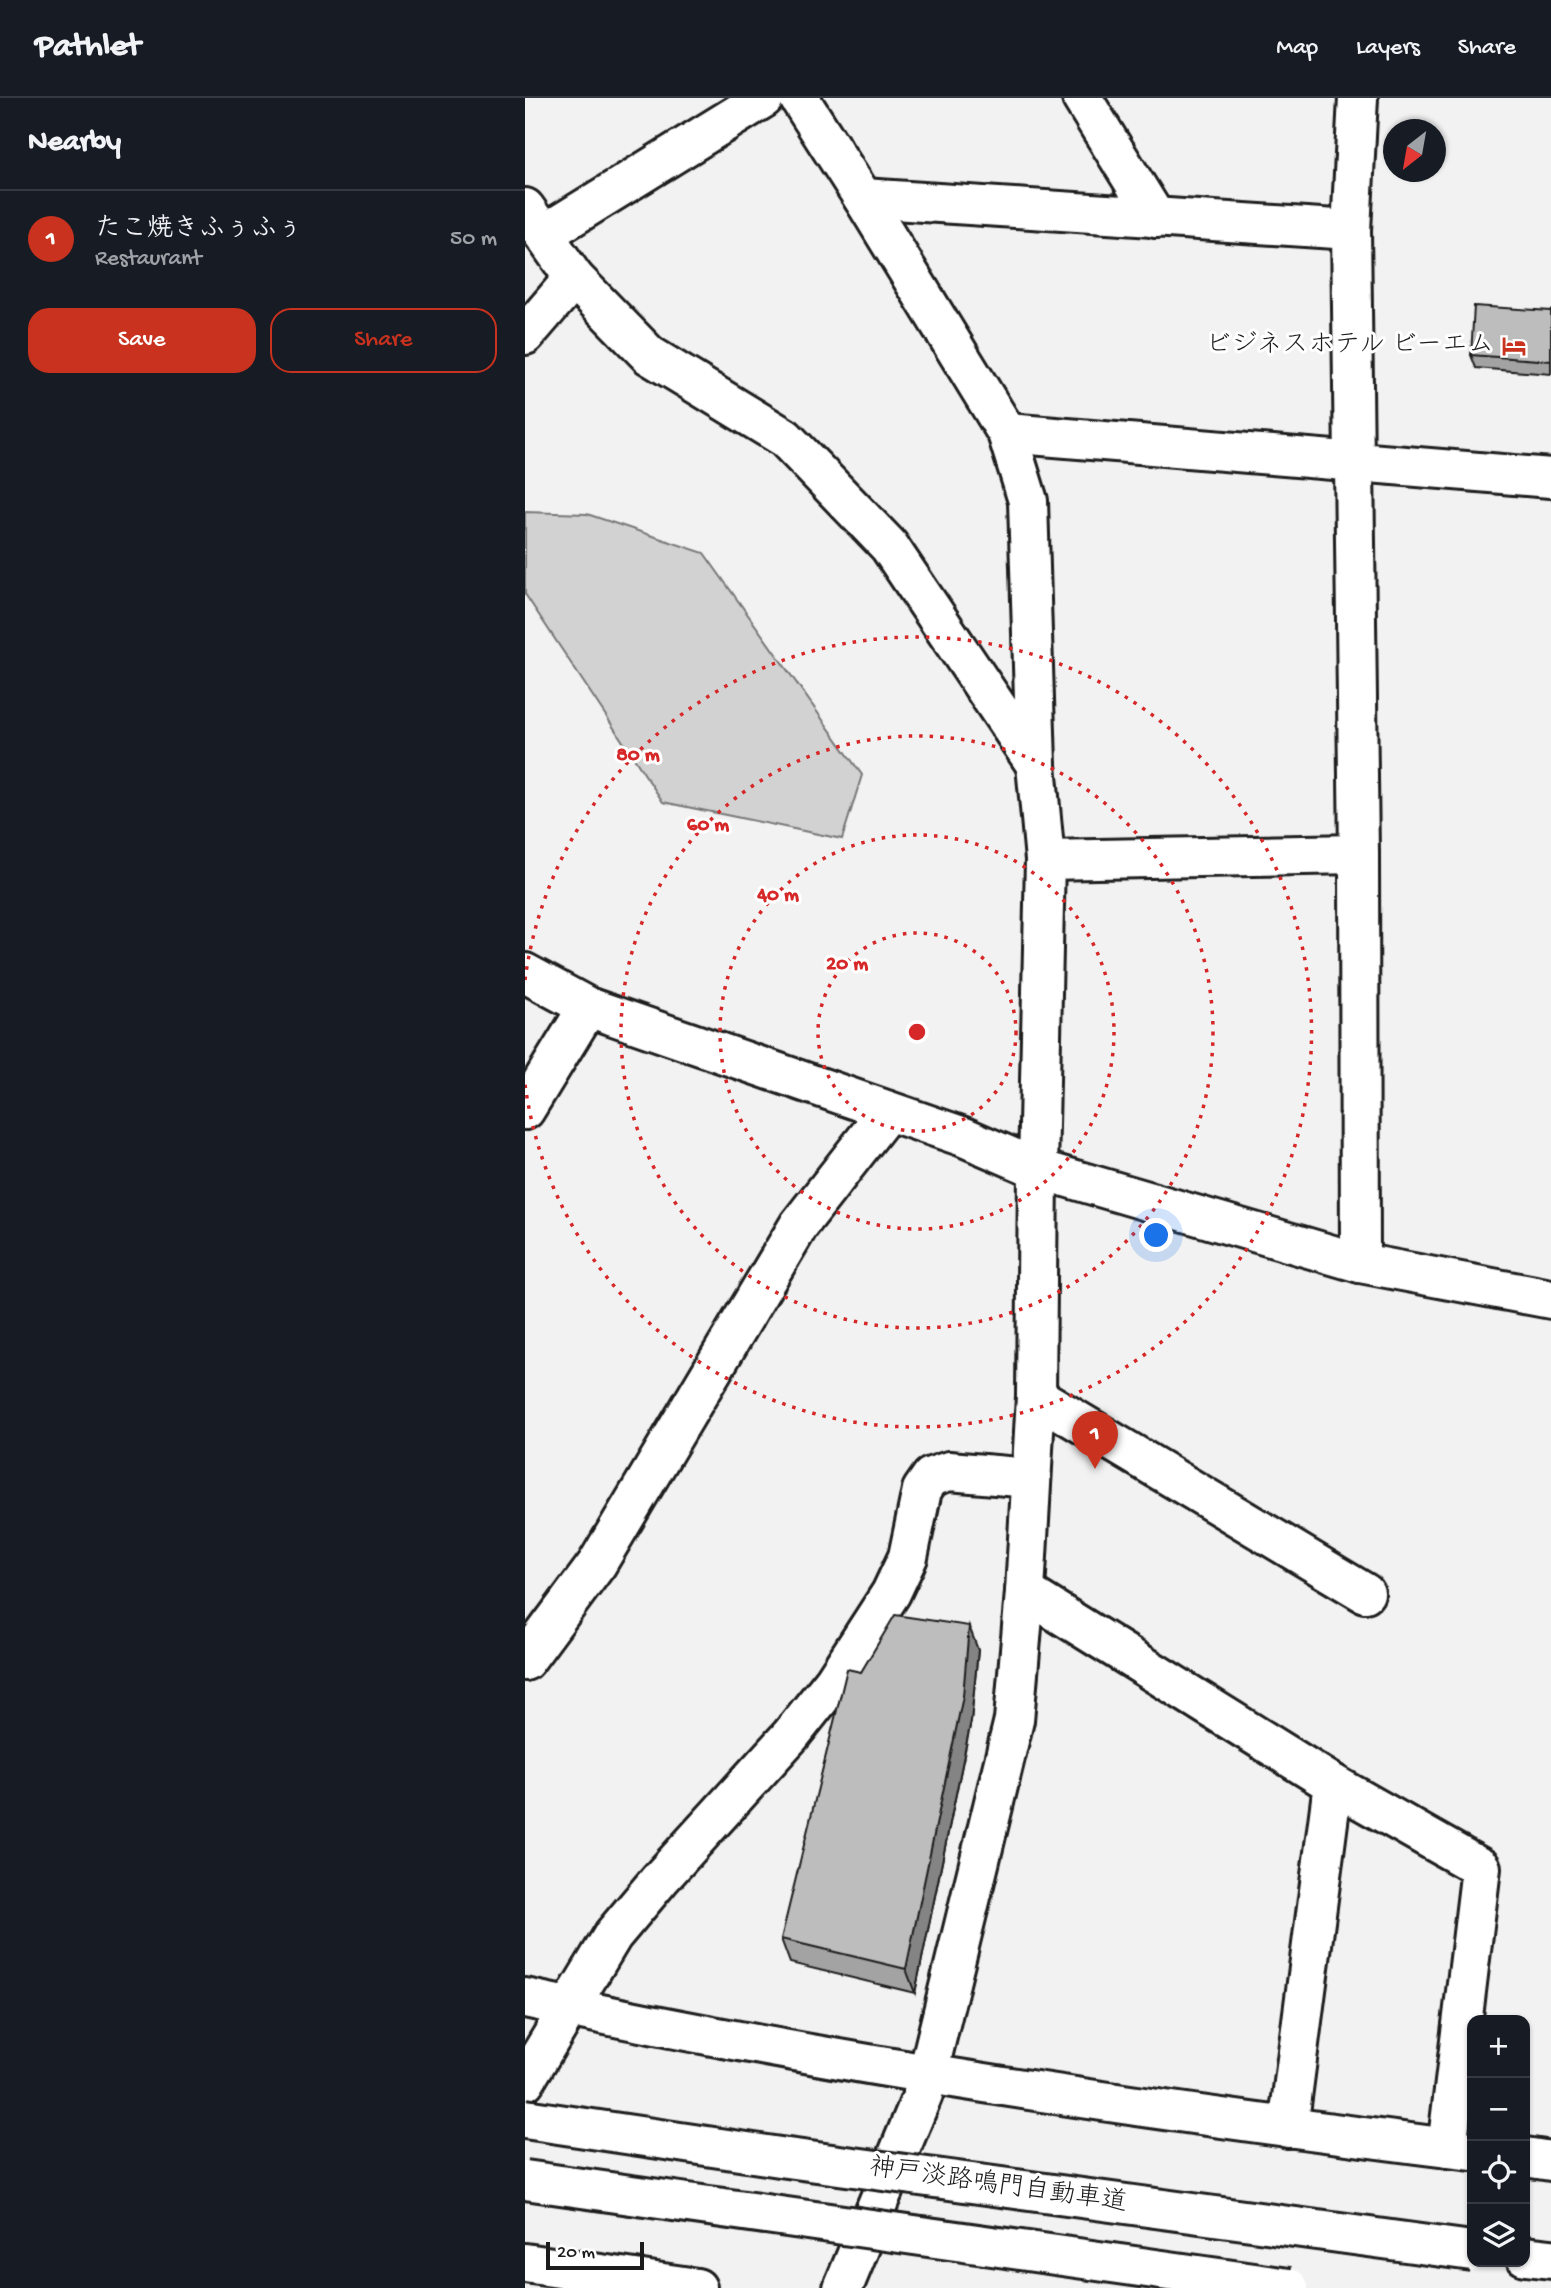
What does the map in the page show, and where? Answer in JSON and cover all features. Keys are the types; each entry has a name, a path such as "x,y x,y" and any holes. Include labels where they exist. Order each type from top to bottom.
{"main road":[{"path":"764,98 534,221 574,278 649,355 785,438 879,537 897,558 1036,765"},
{"path":"799,98 1007,433 1028,501 1036,765 1045,860 1036,1396 1025,1592 1014,1720 923,2094 843,2288"},
{"path":"1082,98 1156,218"},
{"path":"1358,98 1351,230 1359,854 1360,1262"},
{"path":"863,198 1351,230"},
{"path":"525,335 574,278"},
{"path":"1007,433 1551,478"},
{"path":"1045,860 1359,854"},
{"path":"525,973 589,1007 964,1137 1038,1169 1360,1262 1551,1299"},
{"path":"525,1110 589,1007"},
{"path":"525,1661 597,1564 799,1225 888,1111"},
{"path":"1036,1396 1365,1593"},
{"path":"525,2081 613,1935 660,1879 791,1735 834,1681 891,1592 908,1557 922,1490 931,1477 949,1471 1031,1478"},
{"path":"525,1998 928,2075 1289,2128 1460,2149 1482,1868 1333,1784 1025,1592"},
{"path":"1289,2128 1333,1784"},
{"name":"神戸淡路鳴門自動車道","path":"525,2119 780,2157 1467,2250"},
{"path":"1530,2158 1551,2161"},
{"path":"525,2180 1289,2288"},
{"path":"1530,2257 1551,2259"},
{"path":"525,2263 697,2288"}],"shaded area":[{"path":"525,512 587,514 704,553 862,775 842,839 663,802 525,594"}],"building":[{"name":"ビジネスホテル ビーエム","path":"1474,306 1551,311 1551,361 1471,355"},
{"path":"895,1615 969,1626 963,1696 906,1969 781,1939 847,1669 861,1672"}],"place":[{"name":"ビジネスホテル ビーエム","path":"1514,346"},
{"name":"たこ焼きふぅふぅ","path":"1095,1469"}]}
